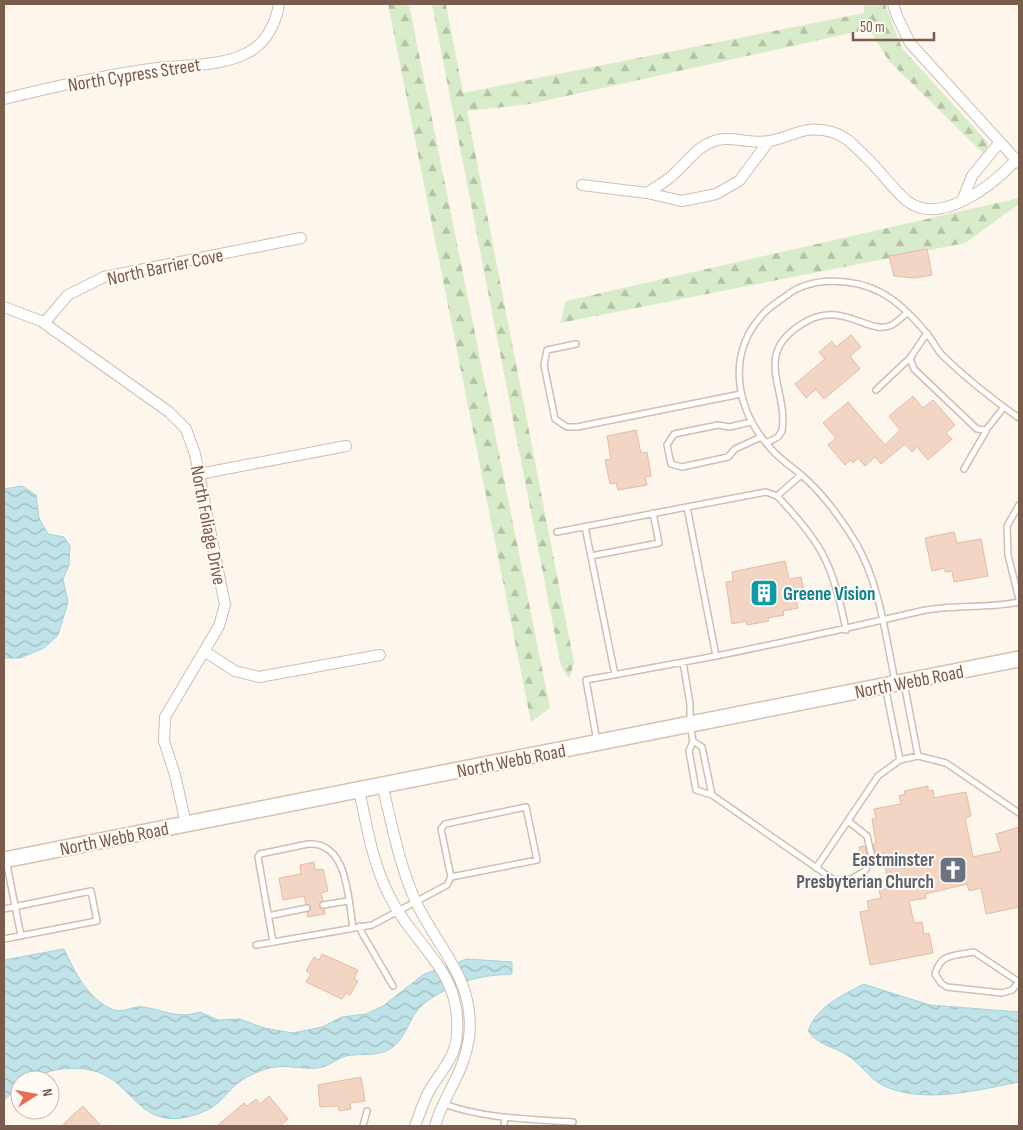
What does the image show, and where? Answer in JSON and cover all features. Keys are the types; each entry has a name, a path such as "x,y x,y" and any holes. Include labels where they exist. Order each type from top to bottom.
{"main road":[{"name":"North Webb Road","path":"5,860 1019,659"}],"street":[{"name":"North Cypress Street","path":"4,98 150,68 216,62 248,53 260,44 276,20 279,4"},
{"path":"647,193 674,174 707,143 724,139 769,141 797,131 817,129 834,132 850,141 908,202 927,208 946,207 962,201 977,193 1018,162 910,44 893,4"},
{"path":"582,185 647,193 682,201 716,194 739,180 769,141"},
{"path":"962,201 972,176 1000,142"},
{"name":"North Barrier Cove","path":"44,323 68,295 104,277 301,238"},
{"name":"North Foliage Drive","path":"4,307 44,323 169,412 186,429 199,474 225,605 219,626 164,716 164,741 175,775 186,824"},
{"path":"199,474 346,446"},
{"path":"204,651 236,671 259,677 380,655"},
{"path":"382,784 404,873 416,903 451,959 464,985 468,1010 469,1036 462,1069 435,1126"},
{"path":"359,790 374,858 389,897 413,934 440,966 453,990 457,1035 454,1048 441,1075 431,1088 415,1126"}],"lane":[{"path":"918,756 895,684 873,578 857,545 836,511 766,443 751,422 741,394 738,372 741,355 749,335 764,313 790,292 813,284 837,281 863,285 880,292 898,304 927,333 942,354 982,391 1019,418"},
{"path":"766,443 778,436 782,431 774,368 781,347 792,332 802,324 822,314 847,316 871,325 885,327 893,325 907,313"},
{"path":"876,390 912,356 927,333"},
{"path":"576,344 547,350 544,365 555,419 567,427 578,427 741,394"},
{"path":"912,356 910,363 914,369 977,429 986,430"},
{"path":"964,469 981,435 1004,407"},
{"path":"751,422 729,428 718,425 674,434 667,444 671,464 682,467 728,457 735,449 762,437"},
{"path":"777,496 801,475"},
{"path":"557,532 766,492 777,496 816,540 838,589 846,630"},
{"path":"598,743 586,680 846,630 922,611 1003,606 1019,600 1008,555 1007,526 1019,505"},
{"path":"686,507 716,656"},
{"path":"591,556 659,543 653,513"},
{"path":"585,527 615,675"},
{"path":"684,662 693,741 689,751 696,790 712,795 834,880 851,879 865,871 872,857 867,836 848,821"},
{"path":"895,684 900,760"},
{"path":"693,741 702,747 712,795"},
{"path":"816,868 878,776 900,760 918,756 946,763 1019,813"},
{"path":"256,945 372,924 416,903 447,885 451,877 441,829 445,824 526,807 537,860 451,877"},
{"path":"273,942 258,857 260,854 308,844 325,847 339,860 353,927"},
{"path":"5,860 21,936"},
{"path":"4,909 91,891 97,921 4,939"},
{"path":"323,905 348,900"},
{"path":"268,916 307,908"},
{"path":"360,926 362,933 393,986"},
{"path":"974,952 1019,982 1012,990 1002,993 947,987 941,983 935,974 938,963 944,958 974,952"},
{"path":"444,1104 464,1112 573,1122"},
{"path":"363,1126 366,1111"},
{"path":"504,1117 504,1126"},
{"path":"534,1119 534,1126"}],"green space":[{"path":"388,4 409,4 550,708 531,722"},
{"path":"432,4 446,4 463,93 864,13 864,4 885,4 902,48 988,143 986,156 889,61 869,29 530,104 467,111 574,663 569,679 561,666"},
{"path":"1019,198 1019,204 965,243 560,323 566,301"}],"water":[{"path":"22,486 36,495 39,518 48,534 64,537 70,546 69,565 63,579 68,602 58,635 44,648 20,658 4,658 4,489"},
{"path":"64,949 83,984 97,999 114,1010 122,1011 144,1007 179,1015 200,1012 218,1020 240,1019 264,1028 293,1033 322,1027 342,1017 366,1014 383,1006 424,974 467,959 512,962 512,974 486,976 471,980 453,986 435,996 416,1012 399,1041 390,1049 374,1054 346,1056 318,1068 273,1067 266,1069 242,1080 207,1110 182,1118 166,1118 143,1108 115,1081 104,1074 79,1068 10,1070 10,1095 4,1100 4,960"},
{"path":"863,984 930,1005 1019,1012 1019,1082 968,1092 932,1095 898,1091 882,1085 852,1058 821,1043 808,1031 812,1022 824,1008"}],"building":[{"path":"927,249 932,275 915,278 894,276 889,256"},
{"path":"851,335 861,347 850,356 860,369 824,399 816,389 806,398 795,384 825,359 819,352 832,341 836,347"},
{"path":"913,396 923,408 933,400 955,425 946,433 952,439 928,460 917,447 912,452 905,444 881,464 875,457 865,466 858,458 853,463 850,460 845,465 828,445 836,438 823,423 848,402 885,445 900,430 889,416"},
{"path":"636,430 641,453 647,452 651,476 645,477 647,485 618,490 616,483 610,484 605,460 611,459 607,436"},
{"path":"954,532 957,543 981,539 988,576 954,582 952,571 945,572 945,568 932,571 925,538"},
{"name":"Greene Vision","path":"785,561 789,579 801,577 804,592 795,594 798,608 783,611 784,615 768,618 769,621 747,625 746,621 732,624 726,582 733,581 732,572"},
{"name":"Eastminster Presbyterian Church","path":"928,786 928,791 933,790 934,798 966,792 971,816 965,818 973,857 1001,851 996,834 1019,827 1019,907 986,914 981,888 969,891 967,884 925,894 926,898 909,901 914,923 922,922 924,934 929,933 933,953 870,965 860,912 869,910 867,901 881,898 879,890 889,888 883,853 876,854 873,844 876,844 872,819 876,819 874,809 901,804 899,796 905,794 904,791"},
{"path":"865,846 867,856 861,857 859,847"},
{"path":"314,862 315,870 323,869 328,891 321,893 323,901 319,905 324,909 325,914 308,917 307,912 311,908 306,904 304,896 283,900 279,878 301,874 300,865"},
{"path":"322,954 358,970 354,979 358,981 350,995 346,993 342,999 306,982 311,974 306,971 314,957 319,960"},
{"path":"361,1077 365,1101 350,1103 351,1109 339,1111 338,1106 320,1107 318,1085"},
{"path":"269,1096 288,1119 280,1126 217,1126 244,1103 247,1106 256,1099 260,1104"},
{"path":"83,1106 101,1126 62,1126 75,1113"}],"place":[{"name":"Greene Vision","path":"764,593"},
{"name":"Eastminster Presbyterian Church","path":"953,870"}]}
